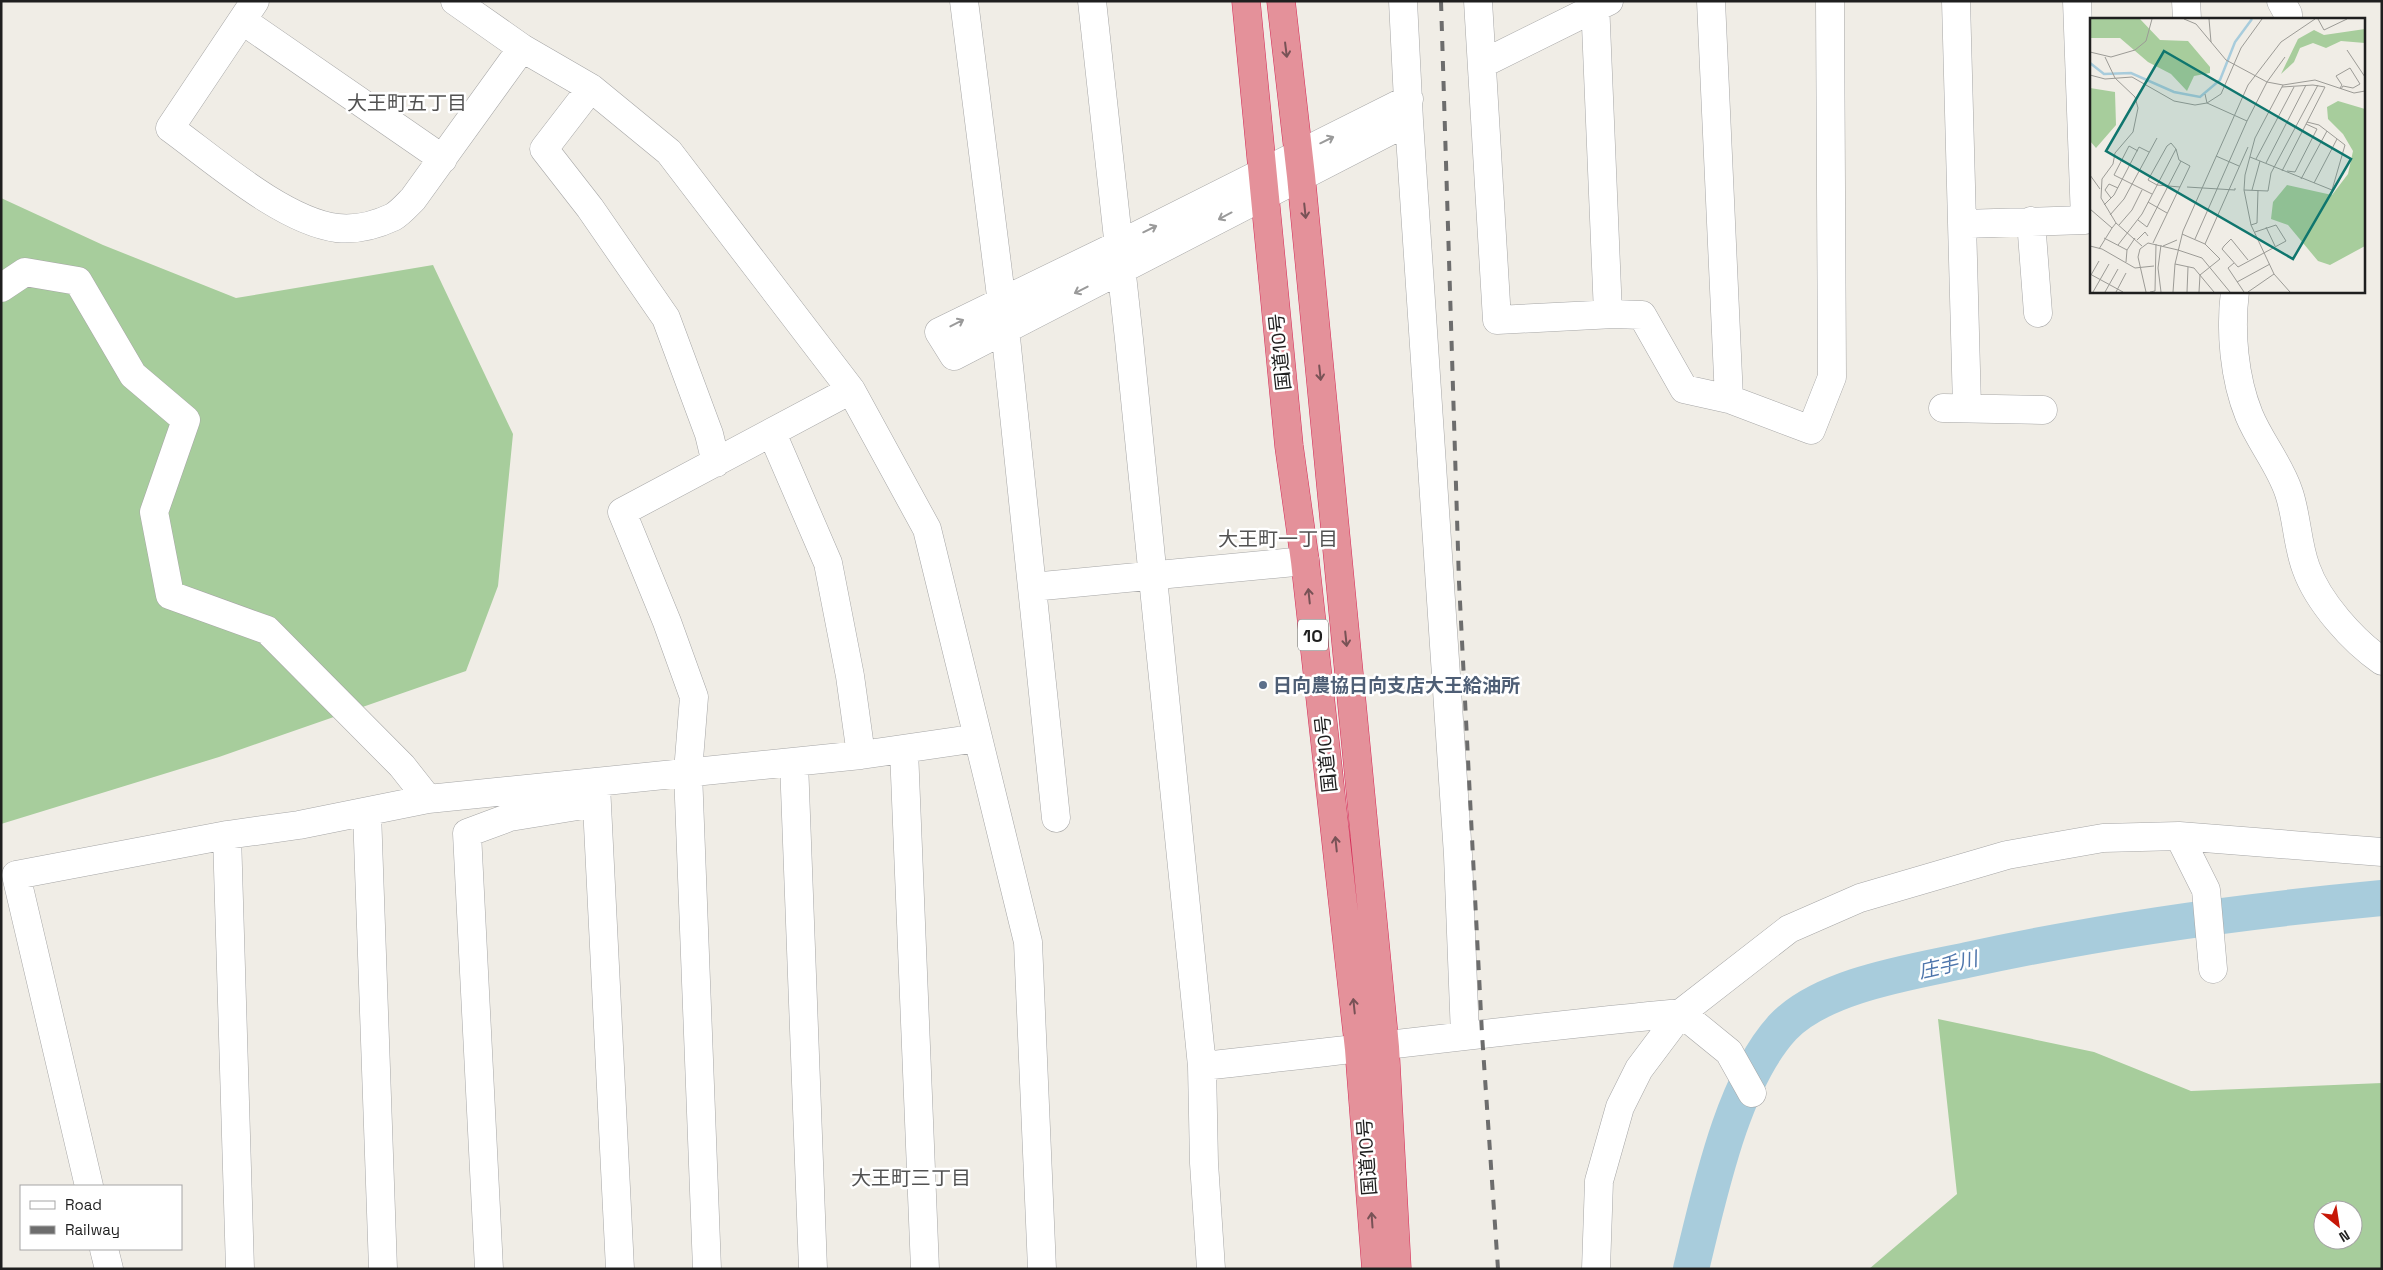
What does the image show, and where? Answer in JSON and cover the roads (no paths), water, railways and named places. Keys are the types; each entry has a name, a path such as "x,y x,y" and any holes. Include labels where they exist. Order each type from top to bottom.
{"highway":[{"name":"国道10号","path":"1246,1 1289,446 1305,561 1358,1049 1376,1269"},
{"name":"国道10号","path":"1281,1 1300,165 1385,1047 1397,1269"}],"street":[{"path":"455,1 522,48 591,88 669,152 851,390 927,529 1028,942 1042,1269"},
{"path":"964,1 1002,300 1056,818"},
{"path":"1092,1 1202,1066 1204,1163 1211,1269"},
{"path":"1403,1 1458,855 1465,1036"},
{"path":"1478,1 1497,320 1608,314 1642,315 1684,389 1729,399 1811,430 1832,377 1830,1"},
{"path":"1711,1 1729,399"},
{"path":"1956,1 1963,224 1955,408 2043,410"},
{"path":"1963,224 2085,220 2088,178 2077,1"},
{"path":"2186,1 2187,18"},
{"path":"2281,1 2288,14 2288,18"},
{"path":"1482,64 1600,4 1608,314"},
{"path":"442,159 249,11 170,128 271,202 309,221 337,228 355,228 394,216 413,199 442,159 522,48"},
{"path":"591,88 544,149 590,208 666,318 709,434 716,463"},
{"path":"1120,258 1002,300 939,332 954,356 1005,328 1120,258 1409,110"},
{"path":"2031,222 2038,313"},
{"path":"1,288 26,272 78,281 132,375 186,420 154,512 170,595 267,630 402,766 428,799"},
{"path":"2235,292 2233,325 2237,375 2249,416 2272,455 2289,494 2306,568 2315,588 2360,646 2382,661"},
{"path":"706,1269 688,772 694,697 667,622 622,512 851,390"},
{"path":"772,433 828,562 850,676 861,755"},
{"path":"1032,587 1305,561"},
{"path":"489,1269 467,832 510,817 596,792 688,772 904,750 978,738"},
{"path":"904,750 925,1269"},
{"path":"794,762 813,1269"},
{"path":"89,1185 16,875 227,835 367,812 428,799 596,792"},
{"path":"596,792 620,1269"},
{"path":"367,812 383,1269"},
{"path":"227,835 240,1269"},
{"path":"1596,1269 1599,1181 1620,1107 1639,1070 1681,1013 1789,929 1860,898 2007,855 2103,838 2179,836 2382,852"},
{"path":"2179,836 2206,890 2213,968"},
{"path":"1202,1066 1681,1013 1728,1052 1752,1093"},
{"path":"104,1250 109,1269"}],"waterway":[{"name":"庄手川","path":"1691,1269 1725,1141 1736,1108 1750,1078 1765,1050 1783,1027 1800,1013 1821,1000 1869,982 1895,975 2070,939 2225,915 2382,898"}],"railway":[{"path":"1441,1 1459,582 1482,1034 1498,1269"}],"place":[{"name":"日向農協日向支店大王給油所","path":"1263,685"}],"district":[{"name":"大王町五丁目","path":"407,103"},
{"name":"大王町一丁目","path":"1278,539"},
{"name":"大王町三丁目","path":"911,1178"}]}
